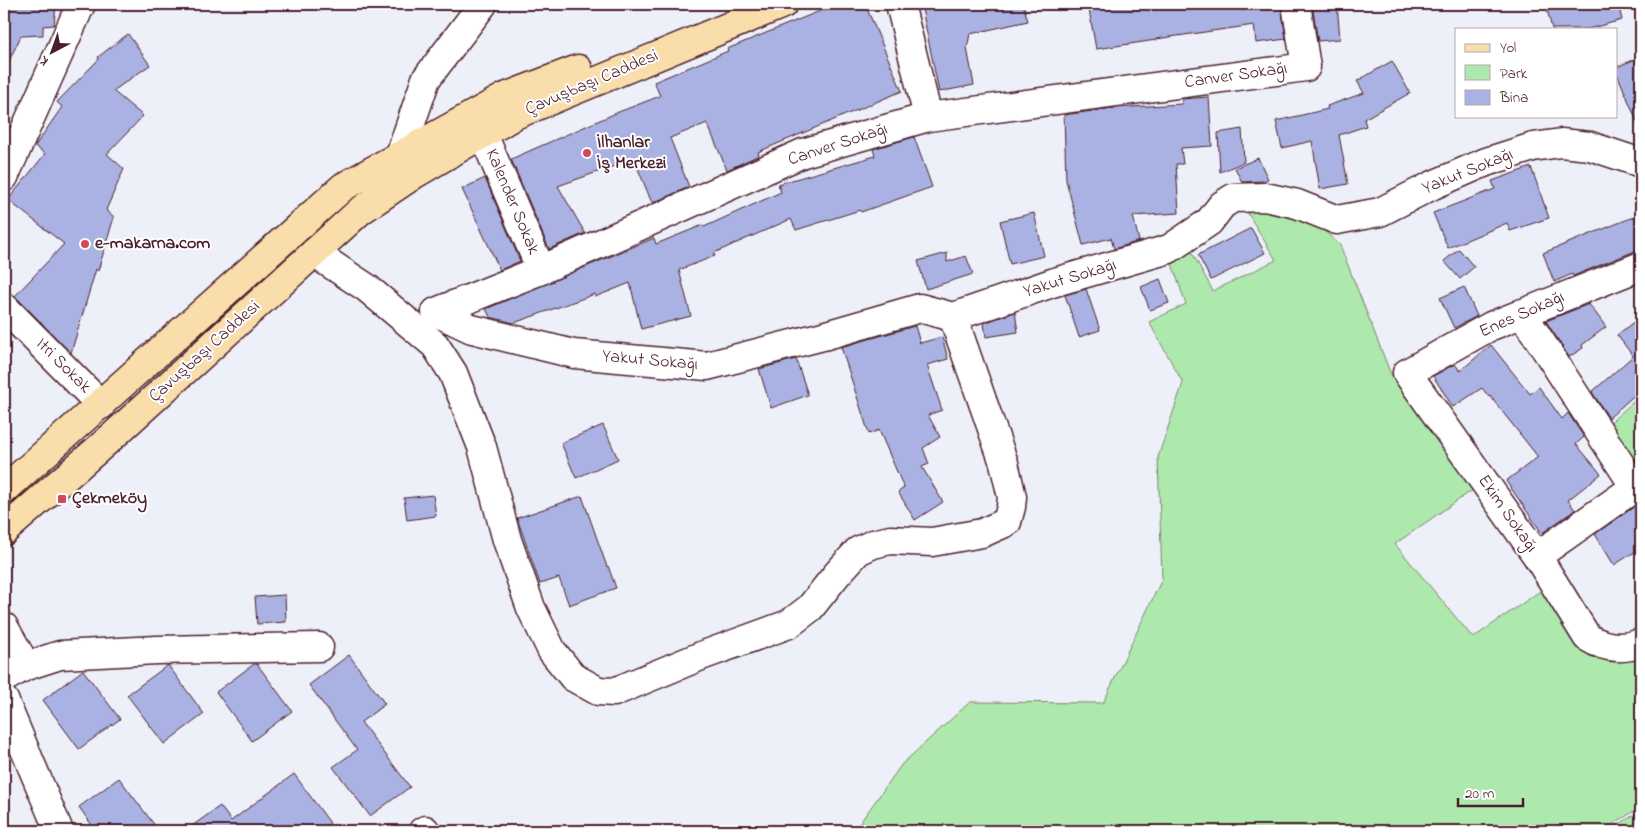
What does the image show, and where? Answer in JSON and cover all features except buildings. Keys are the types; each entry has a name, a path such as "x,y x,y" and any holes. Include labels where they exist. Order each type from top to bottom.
{"main road":[{"name":"Çavuşbaşı Caddesi","path":"4,531 314,253 405,167 505,97 739,4"},
{"name":"Çavuşbaşı Caddesi","path":"4,490 344,187 405,167 483,134 514,115 783,4"}],"street":[{"path":"4,177 81,4"},
{"path":"405,167 426,79 483,4"},
{"path":"900,4 928,117"},
{"name":"Canver Sokağı","path":"436,312 541,270 803,153 928,117 1306,67 1296,4"},
{"name":"Kalender Sokak","path":"483,134 541,270"},
{"name":"Yakut Sokağı","path":"436,312 472,329 574,354 707,366 823,336 920,308 953,317 1055,282 1169,249 1209,222 1222,204 1233,198 1265,197 1297,204 1337,220 1380,212 1486,162 1533,147 1561,143 1590,146 1641,163"},
{"path":"314,253 366,288 435,345 453,373 482,447 507,540 531,608 552,651 574,677 598,691 614,692 701,656 788,624 810,608 858,551 873,544 890,540 932,542 982,533 1007,522 1012,497 1004,463 953,317"},
{"name":"Enes Sokağı","path":"1407,373 1492,326 1641,266"},
{"name":"Itri Sokak","path":"4,306 101,405"},
{"path":"389,306 436,312"},
{"path":"1522,313 1638,485 1537,556"},
{"name":"Ekim Sokağı","path":"1407,373 1537,556 1587,637 1609,648 1641,643"},
{"path":"4,627 15,672 60,655 157,650 320,647"},
{"path":"4,700 59,831"}],"green space":[{"path":"1274,207 1320,227 1340,245 1390,372 1474,489 1395,544 1473,638 1543,589 1578,644 1590,656 1623,660 1641,659 1641,807 1602,831 854,831 902,764 970,702 1103,703 1162,579 1158,457 1183,383 1149,322 1186,304 1171,261 1190,249 1213,291 1276,260 1247,212"},
{"path":"1641,395 1641,464 1635,467 1606,426"},
{"path":"1639,812 1641,831 1608,831"}],"place":[{"name":"İlhanlar İş Merkezi","path":"587,153"},
{"name":"e-makarna.com","path":"85,244"},
{"name":"Çekmeköy","path":"62,499"}]}
